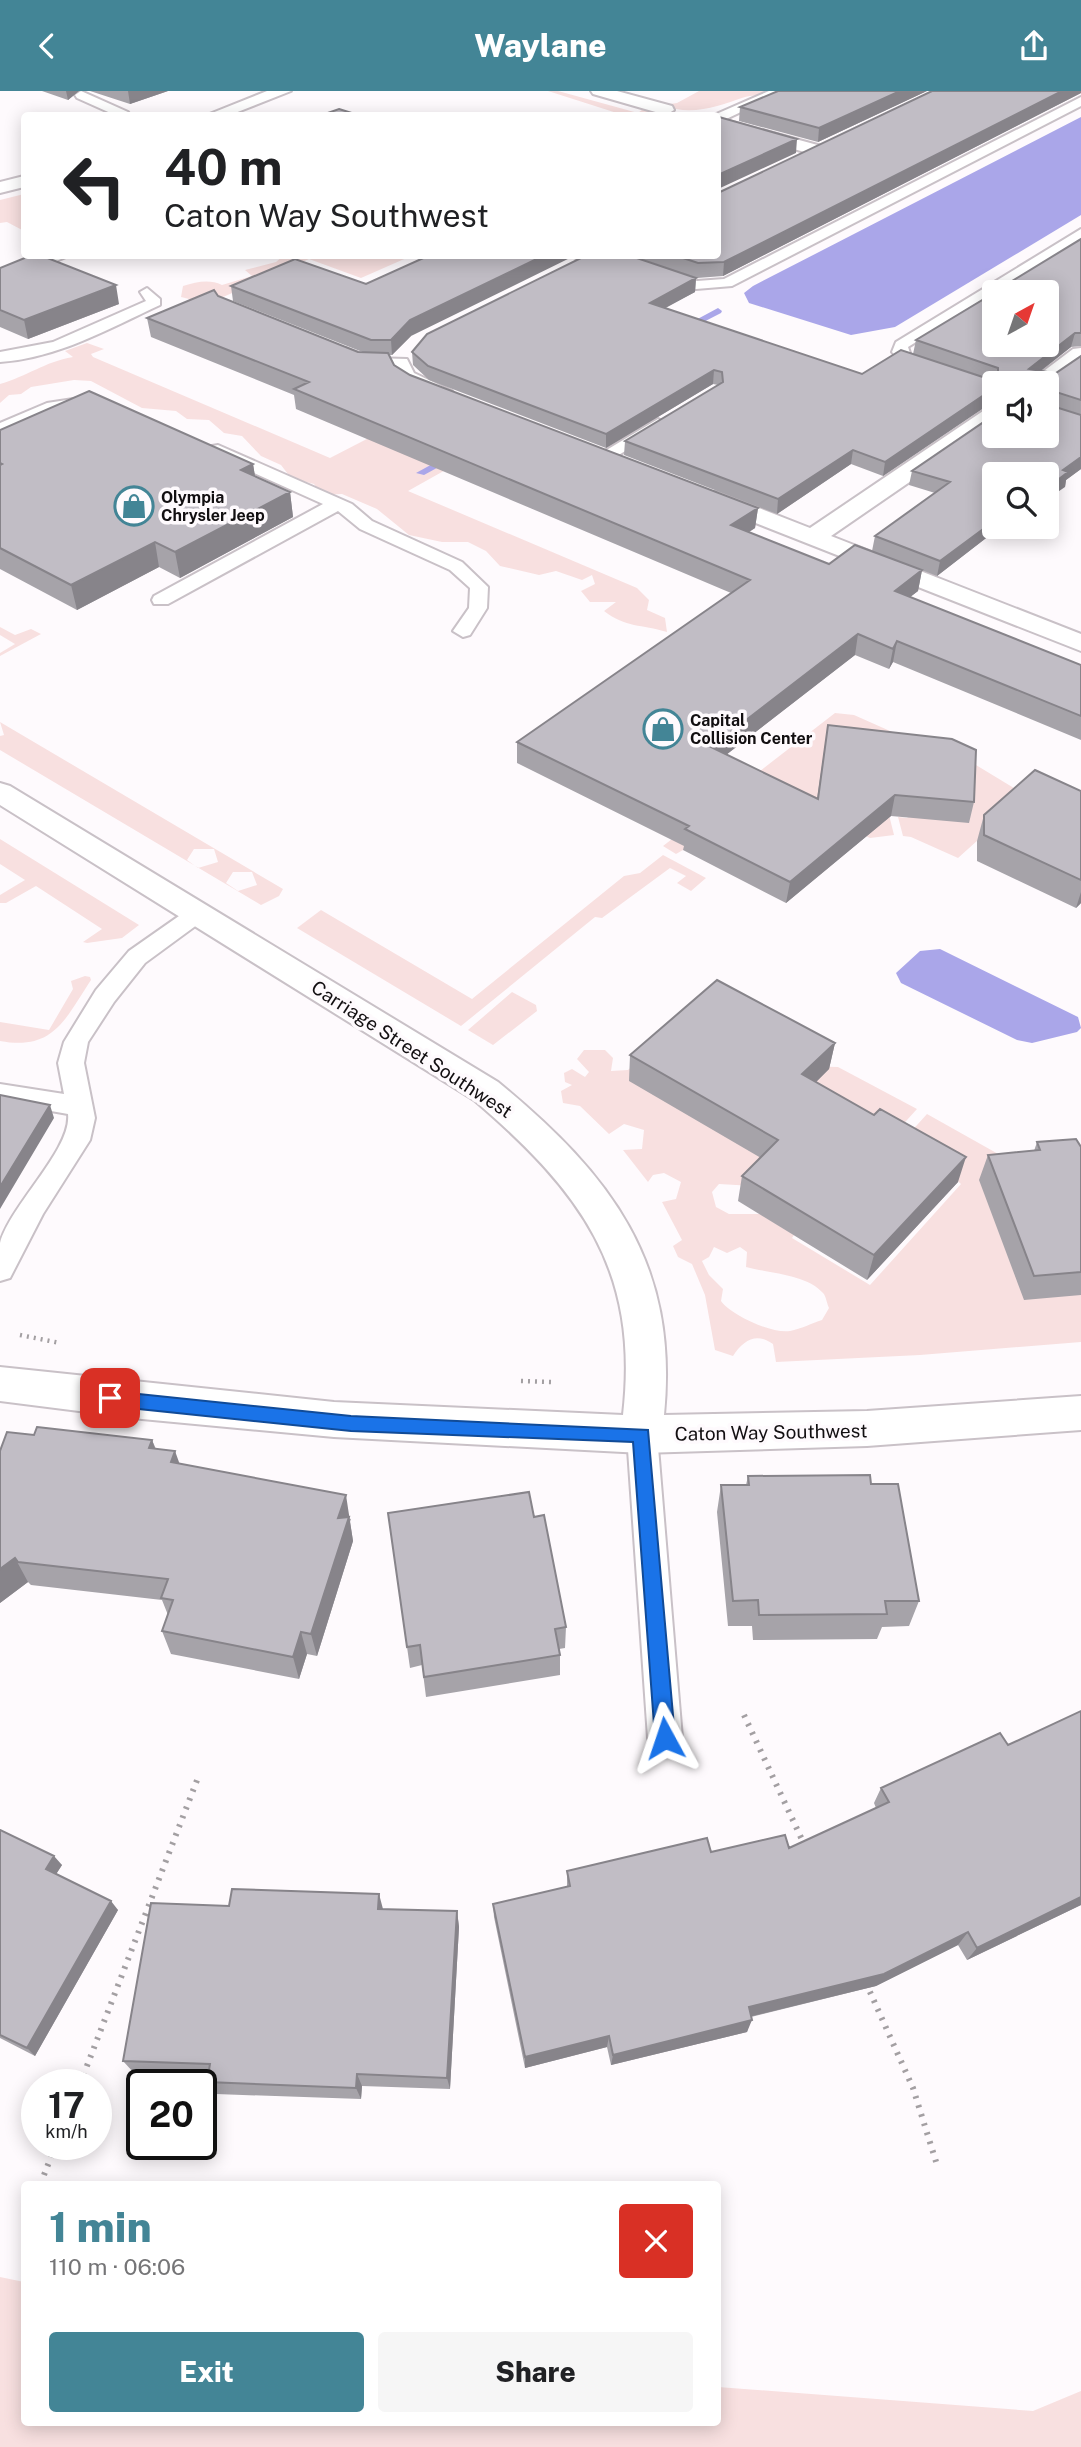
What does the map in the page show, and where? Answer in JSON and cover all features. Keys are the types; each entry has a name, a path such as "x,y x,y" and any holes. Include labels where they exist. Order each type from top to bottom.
{"street":[{"path":"224,112 283,91"},
{"path":"599,91 666,110"},
{"path":"721,124 826,148 789,166"},
{"path":"0,188 21,182"},
{"path":"318,344 369,364 406,355 404,377 420,387 459,402"},
{"path":"1056,371 1081,354"},
{"path":"813,537 982,422"},
{"path":"577,447 627,466"},
{"path":"689,490 1081,643"},
{"name":"Carriage Street Southwest","path":"0,792 486,1091 528,1125 568,1164 617,1236 640,1298 648,1357 642,1435"},
{"name":"Caton Way Southwest","path":"0,1384 351,1423 527,1433 642,1435 900,1430 1081,1413"}],"lane":[{"path":"721,117 779,91"},
{"path":"81,95 118,112"},
{"path":"587,259 696,285 727,283 1081,101"},
{"path":"982,385 906,359 900,352 901,345 1081,233"},
{"path":"0,280 54,259"},
{"path":"0,357 18,357 46,349 155,302 147,292"},
{"path":"0,429 53,406 86,400 116,404"},
{"path":"603,457 670,417"},
{"path":"202,443 337,504 366,525 456,566 479,587 478,608 463,631"},
{"path":"161,600 337,504"},
{"path":"0,1270 32,1208 78,1140 82,1118 71,1063 76,1042 105,996 137,957 197,914"},
{"path":"0,1093 79,1106"},
{"path":"642,1435 665,1738"}],"path":[{"path":"744,1715 807,1851"},
{"path":"86,2069 199,1775"},
{"path":"863,1976 913,2088 938,2168"},
{"path":"44,2175 50,2160"}],"shaded area":[{"path":"548,91 558,91 634,112 614,112"},
{"path":"699,91 772,91 704,109 684,110 663,105 677,103"},
{"path":"1081,117 1081,215 895,327 851,335 749,303 744,293 753,286"},
{"path":"21,195 21,229 7,222 0,223 0,200"},
{"path":"280,259 309,259 214,301 181,297 183,286 198,282 222,285 252,276 245,270"},
{"path":"309,259 404,259 361,278"},
{"path":"87,343 104,349 91,354 93,357 330,458 423,410 499,440 408,491 637,588 649,600 647,610 665,618 667,632 627,623 604,611 616,602 590,602 581,591 595,584 592,575 582,580 556,571 539,575 500,566 486,551 468,542 442,542 409,535 377,509 342,494 321,495 314,484 291,478 281,465 261,456 242,436 224,433 209,420 187,419 176,411 142,408 91,381 74,380 31,387 21,394 9,395 0,403 0,384 53,362 73,357 65,351"},
{"path":"0,627 15,635 31,629 41,634 0,656 0,653 15,644 0,635"},
{"path":"835,713 854,715 917,743 889,815 894,835 870,838 759,785 758,792 683,850 676,854 663,846"},
{"path":"0,722 283,889 279,896 261,905 198,868 218,862 214,849 194,849 187,860 195,866 0,750 0,736 4,735","holes":["233,872 252,872 257,885 238,891 226,883"]},
{"path":"971,762 1027,796 958,858 903,836 898,817 907,818"},
{"path":"0,839 139,925 122,938 87,943 83,942 102,929 36,886 6,903 0,903 0,895 25,880 0,864"},
{"path":"663,855 706,878 691,891 677,883 686,876 670,868 602,918 595,917 461,1026 297,928 321,910 472,999 624,876 640,873"},
{"path":"940,949 1078,1017 1081,1028 1077,1032 1032,1043 1017,1040 901,983 896,973 920,951"},
{"path":"85,976 91,980 56,1029 33,1041 0,1041 0,1022 49,1030 73,989 71,981"},
{"path":"512,992 536,1005 537,1011 493,1045 468,1030"},
{"path":"584,1050 605,1050 613,1058 611,1071 628,1070 637,1062 838,1067 917,1109 887,1142 753,1186 719,1184 712,1192 716,1207 729,1214 760,1214 794,1235 792,1238 870,1285 961,1184 908,1135 927,1114 1000,1155 1081,1295 1081,1342 920,1355 776,1362 773,1344 767,1340 751,1339 733,1356 715,1350 705,1295 692,1264 678,1257 673,1246 682,1240 662,1202 676,1199 681,1182 664,1173 653,1175 648,1182 623,1150 642,1149 644,1130 624,1124 609,1134 580,1106 563,1103 561,1091 572,1085 565,1082 564,1073 572,1069 585,1077 589,1072 577,1059","holes":["714,1247 727,1253 740,1247 747,1252 746,1267 797,1278 816,1287 824,1294 829,1308 822,1320 794,1330 782,1331 763,1327 733,1312 721,1301 723,1289 709,1275 702,1261 709,1257"]},
{"path":"0,2277 21,2281 21,2426 721,2426 721,2387 1033,2411 1081,2391 1081,2447 0,2447"}],"building":[{"path":"778,91 900,91 819,128 740,107"},
{"path":"932,91 1062,91 724,262 698,263 686,259 721,259 721,192"},
{"path":"721,118 797,139 721,174"},
{"path":"1081,239 1081,333 1075,333 1059,346 1059,280 1014,280"},
{"path":"22,259 50,259 116,285 24,320 0,310 0,268"},
{"path":"295,259 366,284 421,259 537,259 410,320 391,340 371,340 231,286"},
{"path":"579,259 640,259 696,278 650,303 862,374 901,350 982,377 982,396 885,462 853,450 778,499 625,441 723,382 722,372 714,370 606,434 428,366 412,352 427,334"},
{"path":"214,290 218,296 358,352 388,353 394,365 410,375 758,508 731,525 829,564 855,545 922,570 895,591 1081,665 1081,716 897,641 893,649 858,634 711,747 818,799 828,725 952,739 976,750 974,802 895,795 790,882 685,829 689,826 517,742 750,580 294,389 309,382 147,318"},
{"path":"982,300 982,357 1044,357 1029,369 1041,371 998,371 998,368 916,340"},
{"path":"1081,356 1081,400 1059,393 1059,371"},
{"name":"Olympia Chrysler Jeep","path":"89,391 253,464 241,470 290,492 175,552 155,542 71,585 0,548 0,430"},
{"path":"1059,408 1081,415 1081,457 1063,470 1068,472 1059,479 1059,462 982,462 982,530 940,561 875,536 950,482 912,471 982,423 982,448 1059,448"},
{"path":"1035,770 1081,791 1081,880 984,835 984,815"},
{"path":"717,980 835,1043 802,1074 874,1115 880,1109 966,1157 874,1255 742,1176 778,1140 630,1055"},
{"path":"0,1095 50,1105 0,1187"},
{"path":"1076,1139 1081,1147 1081,1272 1034,1276 988,1155 1040,1150 1037,1142"},
{"path":"37,1427 152,1440 149,1448 175,1451 171,1462 346,1495 338,1518 349,1517 311,1634 301,1632 293,1657 162,1631 173,1600 161,1598 168,1579 18,1562 15,1558 0,1569 0,1451 7,1432 34,1435"},
{"path":"870,1475 871,1484 898,1484 919,1601 885,1601 887,1614 759,1615 758,1600 733,1601 721,1485 749,1485 748,1476"},
{"path":"529,1492 534,1517 544,1515 566,1627 555,1629 560,1655 424,1677 420,1645 407,1647 388,1513"},
{"path":"1081,1711 1081,1897 977,1948 968,1932 884,1974 749,2007 752,2020 613,2055 609,2036 525,2057 493,1904 570,1886 567,1871 707,1838 711,1852 785,1835 789,1848 889,1802 881,1788 1000,1733 1008,1745"},
{"path":"0,1830 54,1856 46,1869 111,1901 27,2048 0,2035"},
{"path":"232,1889 379,1894 378,1909 457,1911 447,2078 357,2074 356,2088 217,2082 217,2069 209,2069 210,2064 123,2061 151,1903 229,1906"}],"waterway":[{"path":"683,329 718,311"},
{"path":"421,473 450,458"}],"place":[{"name":"Olympia Chrysler Jeep","path":"134,506"},
{"name":"Capital Collision Center","path":"663,729"}],"route":[{"path":"110,1398 351,1423 527,1433 642,1435 665,1738"}]}
